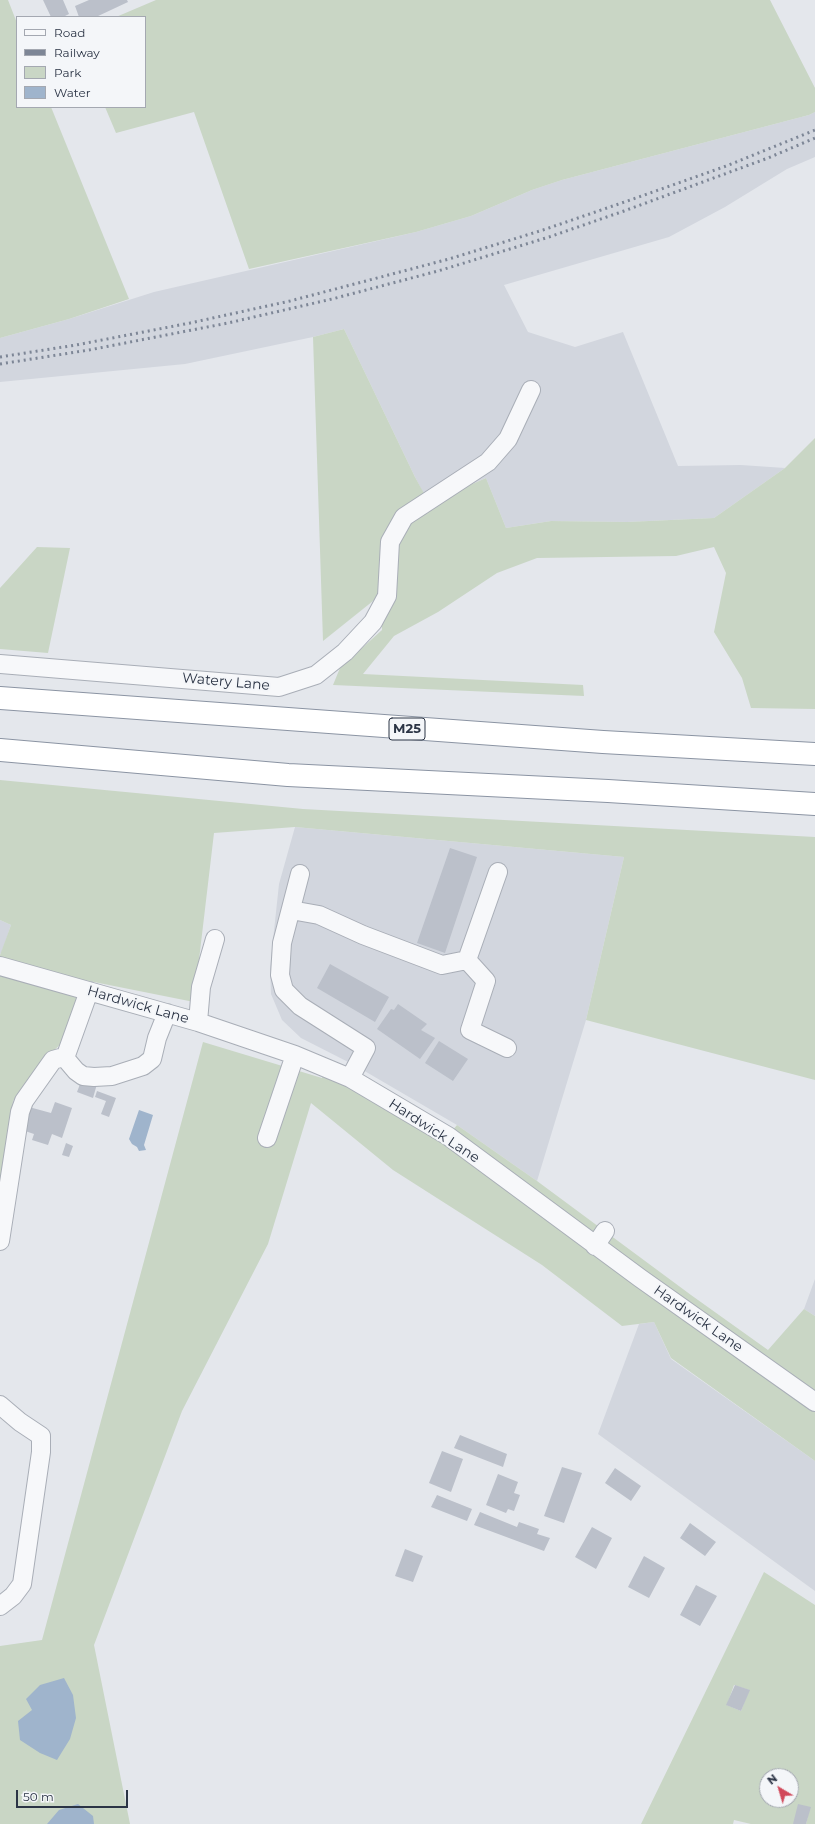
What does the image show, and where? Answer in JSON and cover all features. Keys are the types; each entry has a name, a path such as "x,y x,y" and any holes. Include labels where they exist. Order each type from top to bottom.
{"highway":[{"name":"M25","path":"0,698 595,742 815,754"},
{"path":"0,750 288,775 608,791 815,804"}],"street":[{"name":"Watery Lane","path":"0,664 279,687 316,675 345,652 373,622 387,596 390,542 404,517 488,462 508,439 531,390"},
{"path":"467,960 498,872"},
{"path":"300,874 282,943 280,975 284,990 300,1006 366,1048 350,1078"},
{"path":"291,910 319,915 363,935 442,965 467,960"},
{"path":"198,1022 201,987 215,939"},
{"path":"467,960 486,981 470,1030 508,1048"},
{"name":"Hardwick Lane","path":"0,966 198,1022 295,1055 350,1078 448,1136 600,1238 815,1402"},
{"path":"65,1058 89,991"},
{"path":"65,1058 76,1071 83,1076 112,1076 143,1066 152,1059 157,1038 167,1013"},
{"path":"267,1138 295,1055"},
{"path":"0,1241 20,1112 24,1101 53,1060 65,1058"},
{"path":"0,1406 41,1436 41,1452 22,1584 13,1596 0,1606"}],"shaded area":[{"path":"815,112 815,157 787,169 725,207 669,237 504,285 528,332 575,347 623,332 678,466 741,465 785,468 714,518 627,522 551,521 506,528 486,478 470,485 426,498 344,329 185,364 0,382 0,338 69,319 154,292 416,232 471,216 532,190 562,180 809,115"},
{"path":"295,827 624,857 586,1020 537,1181 457,1125 356,1066 301,1038 282,1020 271,994 270,968 279,884"},
{"path":"0,920 11,925 1,954 0,953"},
{"path":"815,1279 815,1316 804,1309"},
{"path":"654,1322 671,1359 815,1461 815,1591 598,1434 639,1324"}],"green space":[{"path":"0,0 8,0 16,20 16,108 51,108 129,299 69,319 0,338"},
{"path":"156,0 770,0 815,88 815,112 809,115 562,180 532,190 471,216 416,232 249,269 194,112 116,133 105,108 146,108 146,16 118,16"},
{"path":"344,329 426,497 470,485 486,478 506,528 551,521 627,522 714,518 785,468 815,438 815,709 751,708 742,678 714,632 726,573 714,547 676,556 537,558 497,573 438,612 394,636 363,674 583,685 584,696 333,685 340,668 382,630 382,589 373,601 323,641 313,337"},
{"path":"37,547 70,548 48,653 0,649 0,588"},
{"path":"0,780 303,809 815,837 815,1080 586,1020 624,857 295,827 214,833 194,1002 84,980 68,1037 47,1057 13,1101 0,1205 0,955 11,925 0,920"},
{"path":"203,1042 322,1078 326,1067 448,1136 457,1125 537,1181 768,1350 804,1309 815,1316 815,1461 671,1358 654,1322 622,1326 542,1265 393,1170 311,1103 268,1244 182,1411 94,1645 130,1824 0,1824 0,1646 42,1640"},
{"path":"764,1572 815,1605 815,1824 806,1824 810,1807 793,1824 751,1824 734,1820 733,1824 641,1824","holes":["734,1685 749,1690 741,1711 727,1705"]}],"water":[{"path":"139,1110 153,1115 144,1145 146,1150 139,1151 129,1139"},
{"path":"64,1678 73,1695 76,1718 70,1739 57,1760 40,1753 20,1740 18,1721 32,1710 26,1699 40,1685"},
{"path":"78,1804 93,1816 94,1824 47,1824 59,1810"}],"building":[{"path":"43,0 63,0 69,14 65,16 51,16"},
{"path":"89,0 127,0 128,2 98,16 79,16 75,6"},
{"path":"450,848 477,857 445,953 417,943"},
{"path":"330,964 389,997 375,1022 317,988"},
{"path":"398,1004 427,1024 421,1030 435,1038 420,1059 377,1029 391,1009 394,1010"},
{"path":"439,1041 468,1059 453,1081 425,1063"},
{"path":"82,1079 97,1084 93,1098 77,1092"},
{"path":"97,1091 116,1098 109,1117 101,1114 106,1101 95,1097"},
{"path":"55,1102 72,1108 62,1138 52,1134 48,1145 32,1140 34,1134 22,1130 29,1107 51,1113"},
{"path":"66,1143 73,1146 69,1157 62,1155"},
{"path":"460,1435 507,1454 503,1467 454,1448"},
{"path":"442,1451 463,1459 451,1492 429,1483"},
{"path":"562,1467 582,1473 564,1523 544,1516"},
{"path":"615,1468 641,1486 631,1501 605,1483"},
{"path":"498,1474 518,1482 514,1493 520,1495 514,1511 508,1509 506,1513 486,1505"},
{"path":"437,1495 472,1509 467,1521 431,1507"},
{"path":"480,1512 517,1527 519,1522 539,1529 537,1534 550,1538 544,1551 474,1525"},
{"path":"690,1523 716,1542 705,1556 680,1538"},
{"path":"592,1527 612,1538 596,1569 575,1557"},
{"path":"405,1549 423,1556 413,1582 395,1576"},
{"path":"644,1556 665,1568 649,1598 628,1587"},
{"path":"696,1585 717,1596 700,1626 680,1615"},
{"path":"735,1685 750,1690 741,1711 726,1705"},
{"path":"799,1804 811,1807 806,1824 793,1824"}],"railway":[{"path":"0,357 76,345 190,323 290,301 449,259 543,230 636,198 729,165 815,130"},
{"path":"0,364 89,350 228,323 332,299 438,271 549,237 624,211 768,158 815,138"}]}
